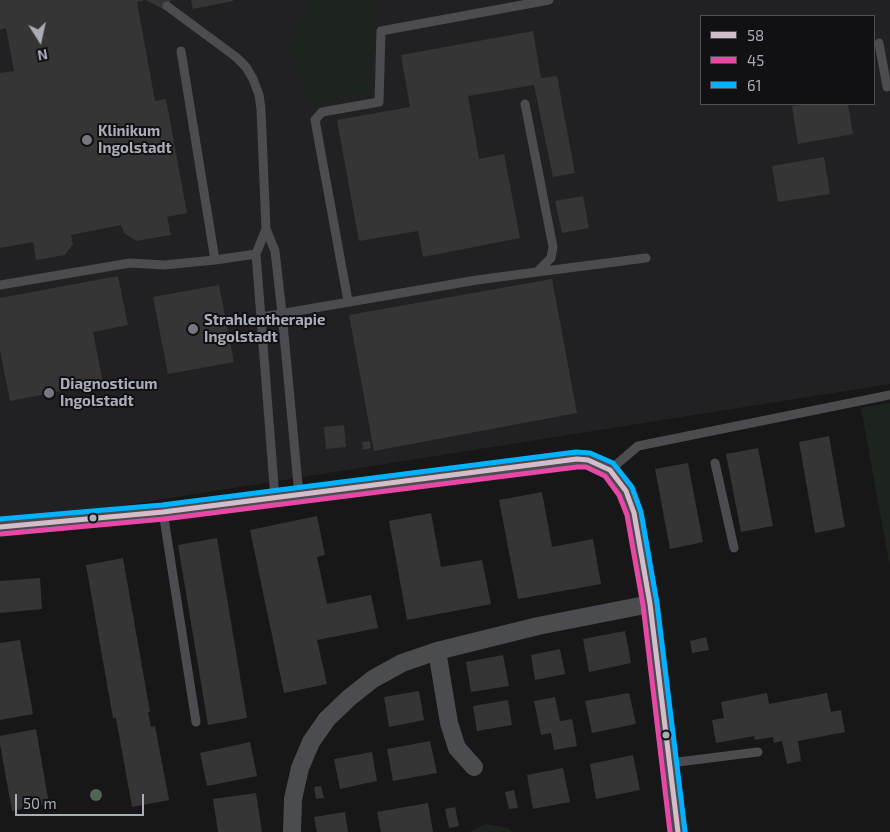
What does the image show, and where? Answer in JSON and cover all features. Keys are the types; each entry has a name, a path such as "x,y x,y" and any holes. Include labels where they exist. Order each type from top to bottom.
{"street":[{"path":"0,527 163,512 576,458 588,460 610,470 626,491 634,513 650,604 678,832"},
{"path":"292,832 293,799 300,768 311,742 327,719 373,679 402,663 437,651 538,626 650,604"},
{"path":"437,651 450,723 457,748 474,768"}],"lane":[{"path":"348,301 315,120 322,112 379,102 381,31 549,0"},
{"path":"167,6 236,57 246,67 259,95 266,229 274,251 282,313 299,495"},
{"path":"879,43 887,87 890,86"},
{"path":"180,51 215,260"},
{"path":"525,104 553,247 551,258 537,272"},
{"path":"266,229 256,254 275,498"},
{"path":"0,286 130,263 164,266 256,254"},
{"path":"551,258 559,270"},
{"path":"262,317 477,280 646,258"},
{"path":"610,470 638,446 890,395"},
{"path":"715,463 734,548"},
{"path":"163,512 196,722"},
{"path":"670,763 758,752"}],"shaded area":[{"name":"Klinikum Ingolstadt","path":"0,0 890,0 890,384 0,525"},
{"path":"310,0 378,0 369,92 309,104 290,45"},
{"path":"890,403 890,568 861,408"},
{"path":"486,824 508,828 512,832 469,832"}],"building":[{"name":"Klinikum Ingolstadt","path":"0,0 145,0 137,2 155,101 166,99 187,213 167,217 171,235 136,241 124,233 121,225 71,235 73,244 65,255 36,260 33,242 0,248 0,73 14,71 6,28 0,30"},
{"path":"146,0 171,0 165,10"},
{"path":"191,0 233,0 233,1 193,9"},
{"path":"533,31 541,78 557,76 575,173 553,177 534,85 468,96 479,159 504,154 520,238 423,257 418,231 359,241 337,120 410,107 401,55"},
{"path":"848,105 853,134 798,144 792,106"},
{"path":"824,157 830,194 778,202 772,166"},
{"path":"583,196 589,228 562,233 555,201"},
{"path":"118,276 128,325 93,332 103,383 10,401 0,350 0,298"},
{"path":"552,279 577,413 374,451 349,315"},
{"name":"Strahlentherapie Ingolstadt","path":"219,285 234,362 168,374 153,297"},
{"path":"344,425 346,447 326,449 324,427"},
{"path":"829,436 845,527 815,533 799,442"},
{"path":"370,441 371,448 363,450 362,442"},
{"path":"758,448 773,526 741,532 726,454"},
{"path":"688,463 703,542 670,549 655,469"},
{"path":"542,492 552,547 593,539 601,584 518,599 499,500"},
{"path":"431,513 441,567 482,560 491,604 407,620 389,521"},
{"path":"317,516 325,555 317,557 327,604 371,595 378,628 317,640 327,684 284,693 250,530"},
{"path":"217,538 247,718 208,725 178,545"},
{"path":"123,558 150,712 148,712 151,727 155,726 169,800 132,807 116,718 113,718 86,565"},
{"path":"40,578 42,609 0,613 0,581"},
{"path":"625,631 631,663 589,672 583,639"},
{"path":"706,637 709,650 692,653 690,641"},
{"path":"20,640 33,714 0,720 0,643"},
{"path":"560,649 565,674 535,680 531,655"},
{"path":"503,655 509,686 471,692 466,662"},
{"path":"419,691 424,720 389,727 384,697"},
{"path":"629,693 636,724 592,733 585,701"},
{"path":"767,693 769,704 827,693 831,712 841,710 845,732 798,741 801,761 787,764 782,741 774,743 773,737 755,740 754,736 716,743 712,720 724,718 721,702"},
{"path":"555,697 560,721 572,719 577,746 554,750 551,733 541,735 534,701"},
{"path":"508,700 512,725 477,731 473,706"},
{"path":"36,729 49,804 12,811 0,736"},
{"path":"430,741 437,773 393,781 387,749"},
{"path":"250,742 257,776 207,786 200,753"},
{"path":"372,752 377,781 340,789 334,759"},
{"path":"633,755 640,790 596,799 590,764"},
{"path":"563,768 570,802 533,809 527,775"},
{"path":"321,786 324,798 316,799 314,787"},
{"path":"514,790 518,808 509,809 505,792"},
{"path":"256,793 262,832 218,832 213,799"},
{"path":"428,803 433,832 381,832 377,812"},
{"path":"455,807 459,826 449,828 445,809"},
{"path":"345,812 348,832 317,832 314,817"}],"transit line":[{"name":"61","path":"0,519 162,505 576,452 590,453 613,463 632,487 641,512 657,603 685,831"},
{"name":"58","path":"0,527 163,512 577,459 588,460 610,470 626,491 634,513 650,604 678,832"},
{"name":"45","path":"1,534 164,519 586,467 605,476 619,495 627,515 643,605 670,832"}],"place":[{"name":"Klinikum Ingolstadt","path":"87,140"},
{"name":"Strahlentherapie Ingolstadt","path":"193,329"},
{"name":"Diagnosticum Ingolstadt","path":"49,393"}]}
